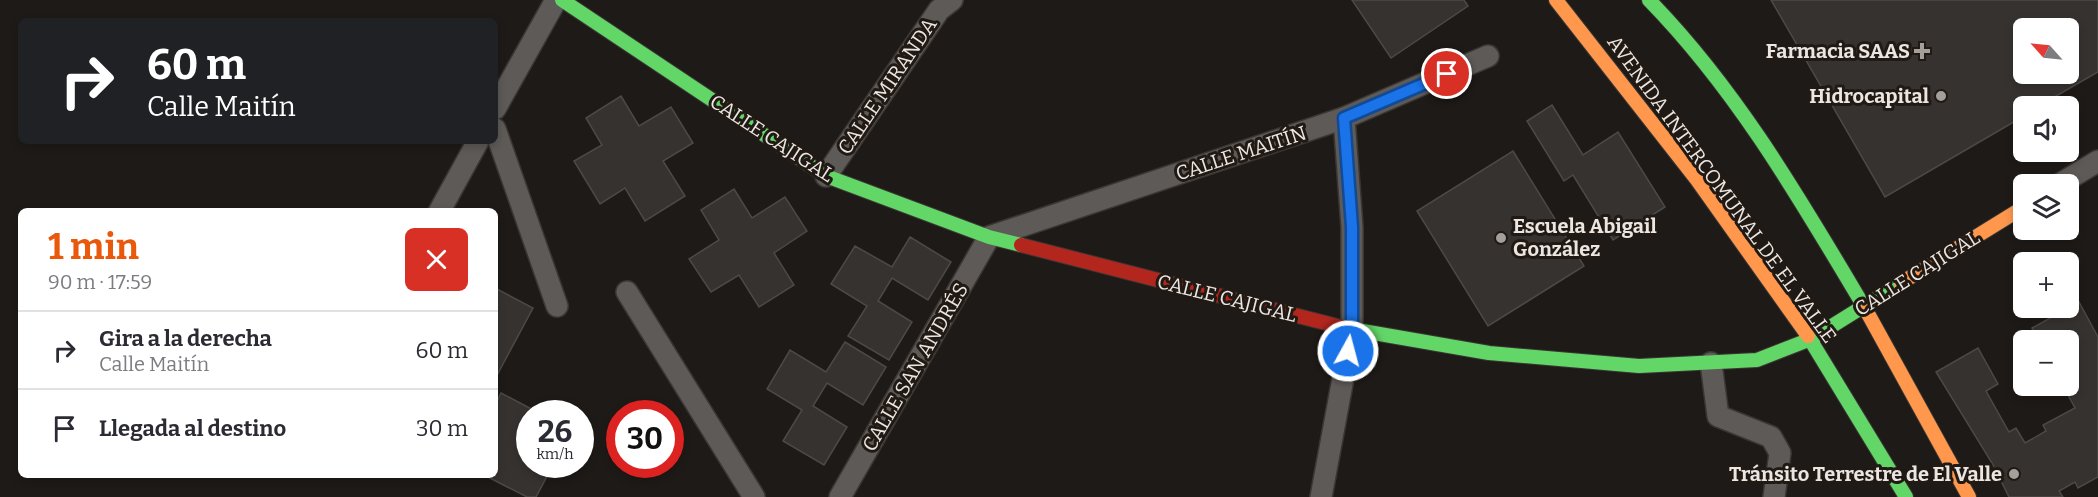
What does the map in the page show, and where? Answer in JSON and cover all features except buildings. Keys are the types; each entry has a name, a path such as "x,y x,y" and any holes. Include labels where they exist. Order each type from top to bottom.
{"street":[{"path":"498,104 556,0"},
{"name":"CALLE CAJIGAL","path":"562,0 826,176 989,237 1352,330 1489,354 1639,366 1757,360 1811,339 2013,214"},
{"name":"CALLE MIRANDA","path":"826,176 939,10 952,0"},
{"name":"AVENIDA INTERCOMUNAL DE EL VALLE","path":"1556,0 1654,125 1811,339 1906,497"},
{"path":"1649,0 1688,42 1752,126 1865,305 1969,497"},
{"name":"CALLE MAITÍN","path":"989,237 1344,118 1488,56"},
{"path":"1321,497 1352,330 1352,227 1344,118"},
{"path":"498,138 557,306"},
{"path":"441,208 476,144"},
{"path":"2077,174 2098,161"},
{"name":"CALLE SAN ANDRÉS","path":"840,497 989,237"},
{"path":"627,292 754,497"},
{"path":"1711,363 1718,416 1771,437 1780,453 1774,497"}],"traffic: fast":[{"path":"562,0 826,176 989,237 1021,245"},
{"path":"1649,0 1681,35 1740,109 1792,188 1866,310"},
{"path":"1345,328 1489,353 1639,366 1757,360 1811,339 1901,283"},
{"path":"1808,336 1906,497"}],"traffic: slow":[{"path":"1556,0 1697,180 1808,336"},
{"path":"1901,283 2013,214"},
{"path":"1866,310 1969,497"}],"traffic: jam":[{"path":"1021,245 1345,328"}],"place":[{"name":"Farmacia SAAS","path":"1922,51"},
{"name":"Hidrocapital","path":"1941,96"},
{"name":"Escuela Abigail González","path":"1501,238"},
{"name":"Tránsito Terrestre de El Valle","path":"2014,474"}],"route":[{"path":"1348,351 1352,330 1352,227 1344,118 1447,74"}]}
